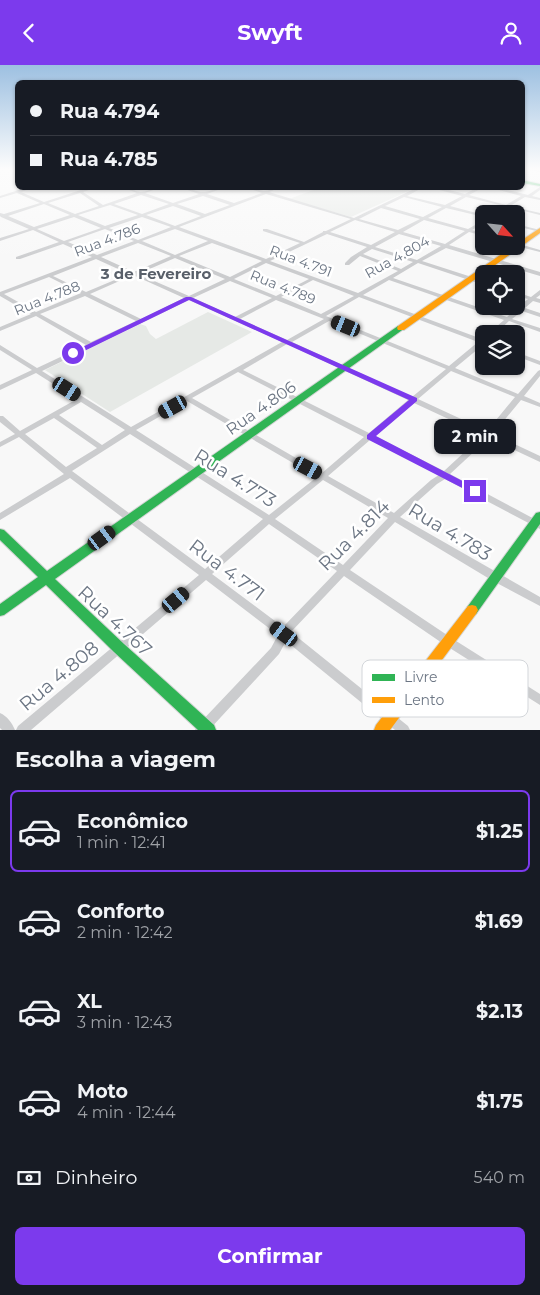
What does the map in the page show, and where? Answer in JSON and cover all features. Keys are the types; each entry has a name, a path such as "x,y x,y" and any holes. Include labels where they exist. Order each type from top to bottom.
{"street":[{"name":"Rua 4.789","path":"35,199 104,229 540,405"},
{"path":"1,216 58,199"},
{"path":"92,199 102,205"},
{"path":"0,240 123,199"},
{"path":"156,199 204,215"},
{"path":"18,258 187,199"},
{"path":"218,199 234,204"},
{"name":"Rua 4.786","path":"0,294 248,199"},
{"path":"285,199 540,274"},
{"path":"0,388 398,199"},
{"path":"416,199 475,214"},
{"path":"347,264 371,247 459,199"},
{"path":"477,199 502,205"},
{"path":"508,205 520,199"},
{"name":"Rua 4.791","path":"109,203 172,228 475,338"},
{"path":"382,207 475,232"},
{"path":"525,210 540,214"},
{"path":"1,216 135,273 540,459"},
{"name":"Rua 4.804","path":"68,472 131,430 287,342 358,295 475,227"},
{"path":"525,227 540,231"},
{"path":"265,230 303,243"},
{"name":"Rua 4.806","path":"525,240 540,231"},
{"path":"325,233 475,280"},
{"name":"Rua 4.788","path":"0,329 212,241"},
{"path":"525,246 540,251"},
{"path":"359,254 400,271"},
{"name":"Rua 4.806","path":"0,611 504,255"},
{"path":"48,275 141,321"},
{"path":"388,277 540,329"},
{"path":"235,319 312,279"},
{"path":"525,304 540,292"},
{"path":"0,294 91,345"},
{"path":"525,296 540,301"},
{"path":"525,310 540,315"},
{"path":"501,325 512,315"},
{"name":"Rua 4.773","path":"0,347 268,519 477,660"},
{"name":"Rua 4.808","path":"22,730 204,576 268,519 323,476 475,348"},
{"path":"525,357 540,363"},
{"path":"239,370 538,522 494,578 434,660"},
{"name":"Rua 4.814","path":"205,729 275,651 287,629 395,517 434,482 445,475 488,434 540,372"},
{"path":"0,445 82,399"},
{"name":"Rua 4.783","path":"188,399 248,436 395,517 494,578 540,603"},
{"path":"54,415 102,448"},
{"name":"Rua 4.771","path":"0,418 19,435 204,576 284,634 362,697"},
{"path":"0,517 68,472"},
{"name":"Rua 4.767","path":"0,533 205,729"},
{"name":"Rua 4.773","path":"528,692 540,699"},
{"name":"Rua 4.771","path":"387,717 404,730"},
{"path":"0,719 9,730"},
{"path":"381,730 389,719"}],"shaded area":[{"path":"289,199 391,199 351,217"},
{"path":"208,312 252,332 110,412 45,370 140,324 146,326 150,334 156,339"}],"traffic: fast":[{"path":"0,611 401,328"},
{"path":"472,610 540,516"},
{"path":"0,533 119,648 209,730"}],"traffic: slow":[{"path":"401,328 540,230"},
{"path":"434,660 472,610"},
{"path":"381,730 391,717"}],"district":[{"name":"3 de Fevereiro","path":"156,273"}],"route":[{"path":"73,353 189,298 414,400 370,437 475,491"}]}
